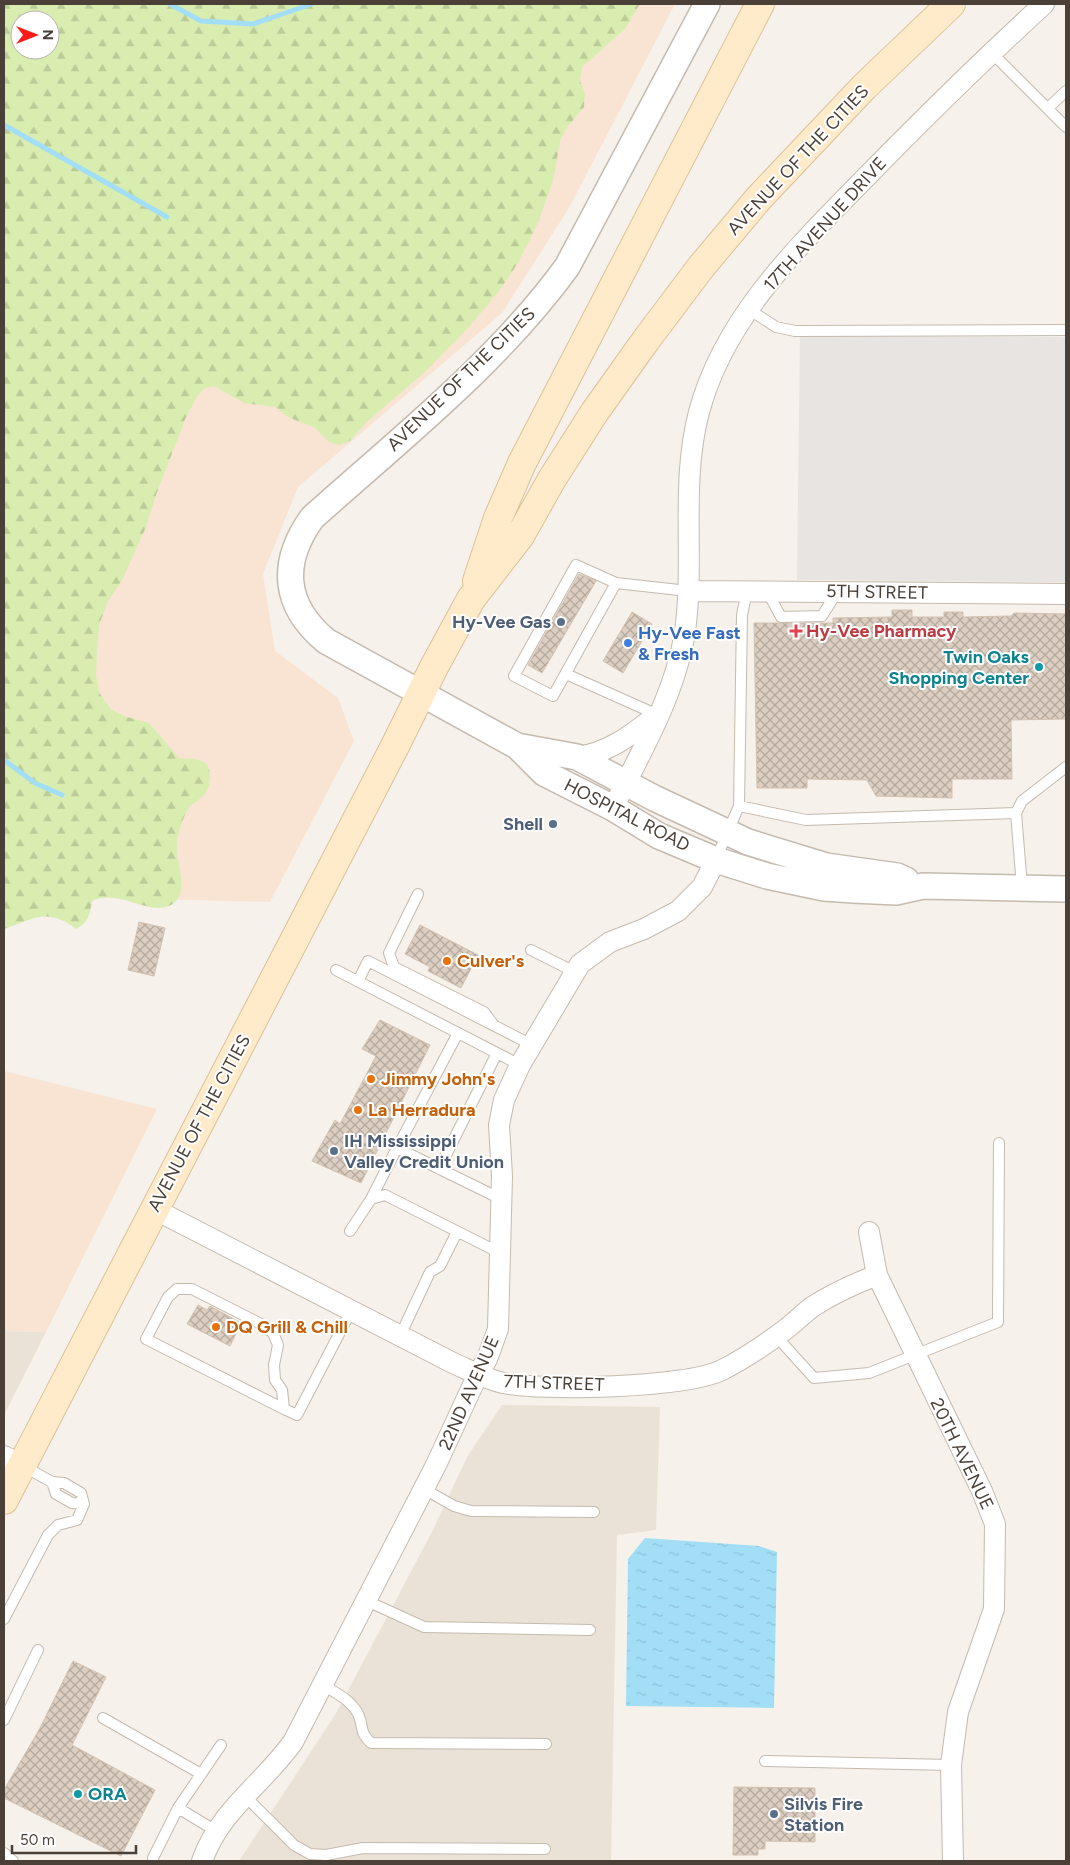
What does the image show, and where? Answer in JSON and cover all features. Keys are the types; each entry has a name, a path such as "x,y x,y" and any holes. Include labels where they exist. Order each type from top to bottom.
{"main road":[{"name":"AVENUE OF THE CITIES","path":"4,1500 13,1461 154,1209 471,599 498,518 522,463 760,4"},
{"name":"AVENUE OF THE CITIES","path":"688,143 777,4"},
{"name":"AVENUE OF THE CITIES","path":"471,599 520,536 552,479 610,389 701,267 802,150 864,87 951,4"},
{"name":"AVENUE OF THE CITIES","path":"270,986 395,746"}],"street":[{"name":"AVENUE OF THE CITIES","path":"421,693 326,641 304,618 290,586 290,570 298,536 312,518 495,352 543,300 567,267 707,4"},
{"name":"17TH AVENUE DRIVE","path":"614,808 658,714 680,656 688,591 689,475 694,436 714,366 726,343 765,288 815,230 961,80 1044,4"},
{"name":"5TH STREET","path":"688,591 1066,594"},
{"name":"HOSPITAL ROAD","path":"421,693 453,713 517,746 577,757 727,834 772,851 817,864 897,876 923,886"},
{"path":"577,757 594,755 608,749 631,735 658,714"},
{"name":"HOSPITAL ROAD","path":"517,746 544,773 614,808 659,836 716,860 767,876 824,888 896,892 923,886 1066,888"},
{"name":"22ND AVENUE","path":"202,1861 216,1831 244,1795 281,1758 323,1685 424,1489 478,1374 487,1359 498,1329 499,1125 504,1100 520,1065 580,964 610,942 678,911 702,887 716,860"},
{"name":"7TH STREET","path":"154,1209 400,1336 478,1374 504,1383 564,1386 692,1379 720,1371 776,1336 812,1308 846,1288 877,1275"},
{"name":"20TH AVENUE","path":"869,1232 877,1275 982,1491 995,1524 994,1609 958,1712 951,1765 953,1861"}],"lane":[{"path":"991,52 1066,127"},
{"path":"1048,108 1066,91"},
{"path":"750,310 776,328 795,331 1066,330"},
{"path":"616,583 553,696 514,676 576,565 616,583 688,591"},
{"path":"716,860 739,806 742,616 757,591"},
{"path":"566,674 658,714"},
{"path":"1022,888 1016,813 1022,801 1066,767"},
{"path":"739,806 806,820 1016,813"},
{"path":"418,894 389,953 394,967 484,1012 495,1026"},
{"path":"531,950 575,972"},
{"path":"358,981 368,961 532,1045"},
{"path":"336,970 520,1065"},
{"path":"350,1231 371,1199 458,1033"},
{"path":"439,1169 497,1053"},
{"path":"776,1336 814,1378 869,1373 998,1322 999,1143"},
{"path":"397,1148 500,1199"},
{"path":"371,1199 385,1195 498,1252"},
{"path":"400,1336 430,1272 440,1266 457,1232"},
{"path":"284,1409 282,1390 275,1380 274,1365 278,1345 273,1333 192,1289 177,1289 168,1296 146,1339 284,1409 297,1415 351,1311"},
{"path":"4,1619 48,1535 58,1525 77,1520 84,1504 81,1493 64,1483 52,1482 13,1461"},
{"path":"424,1489 454,1506 471,1510 594,1512"},
{"path":"367,1601 424,1626 590,1630"},
{"path":"4,1720 38,1650"},
{"path":"323,1685 350,1703 359,1716 362,1734 371,1743 546,1744"},
{"path":"103,1718 201,1774"},
{"path":"153,1858 178,1808 221,1745"},
{"path":"765,1761 951,1765"},
{"path":"244,1795 294,1845 310,1854 326,1855 363,1848 545,1849"},
{"path":"178,1808 216,1831"},
{"path":"4,1853 13,1861"}],"shaded area":[{"path":"4,4 675,4 569,208 502,313 298,487 263,574 275,651 338,698 354,741 270,902 4,895"},
{"path":"800,336 1066,337 1066,582 797,580"},
{"path":"4,1071 157,1109 46,1332 4,1331"},
{"path":"4,1331 46,1332 4,1415"},
{"path":"502,1405 660,1407 656,1530 617,1535 611,1861 239,1861 335,1715 433,1530 467,1457"}],"green space":[{"path":"4,4 640,4 625,29 582,67 580,80 585,94 584,107 566,129 560,141 553,181 537,225 518,263 499,291 469,327 429,368 366,423 350,441 339,445 329,442 315,428 288,417 275,407 244,403 214,386 205,388 197,397 186,417 156,495 146,527 122,580 108,601 99,625 96,676 100,694 111,709 124,716 149,723 179,758 200,760 208,766 210,780 208,789 189,808 179,832 177,848 181,879 180,894 171,905 162,908 143,906 113,898 102,898 92,901 88,918 76,929 57,918 40,917 4,929"}],"water":[{"path":"645,1538 759,1546 777,1552 774,1708 626,1706 628,1559"}],"building":[{"name":"Hy-Vee Gas","path":"579,574 596,581 542,673 528,665"},
{"path":"892,610 912,610 912,617 944,617 944,612 963,612 963,617 1011,616 1014,613 1066,614 1066,719 1011,720 1012,779 952,779 952,798 876,796 867,780 807,779 807,788 757,788 754,623 833,623 833,618 892,617"},
{"name":"Hy-Vee Fast & Fresh","path":"632,612 652,624 623,673 603,661"},
{"path":"139,922 165,928 154,976 128,970"},
{"name":"Culver's","path":"420,925 478,955 461,988 428,971 430,967 405,954"},
{"path":"380,1020 430,1045 361,1183 312,1161 335,1120 340,1124 376,1056 362,1049"},
{"name":"DQ Grill & Chill","path":"198,1305 207,1310 210,1306 241,1323 230,1346 187,1324"},
{"name":"ORA","path":"73,1661 106,1677 72,1745 155,1790 121,1856 4,1798 4,1790 40,1728"},
{"name":"Silvis Fire Station","path":"734,1787 815,1788 815,1842 765,1841 765,1849 758,1849 758,1855 733,1855"}],"waterway":[{"path":"170,4 201,21 253,24 312,4"},
{"path":"4,125 167,217"},
{"path":"4,760 35,783 62,795"}],"place":[{"name":"Hy-Vee Gas","path":"561,622"},
{"name":"Hy-Vee Pharmacy","path":"796,631"},
{"name":"Hy-Vee Fast & Fresh","path":"628,643"},
{"name":"Twin Oaks Shopping Center","path":"1039,667"},
{"name":"Shell","path":"553,824"},
{"name":"Culver's","path":"447,961"},
{"name":"Jimmy John's","path":"371,1079"},
{"name":"La Herradura","path":"358,1110"},
{"name":"IH Mississippi Valley Credit Union","path":"334,1151"},
{"name":"DQ Grill & Chill","path":"216,1327"},
{"name":"ORA","path":"78,1794"},
{"name":"Silvis Fire Station","path":"774,1814"}]}
